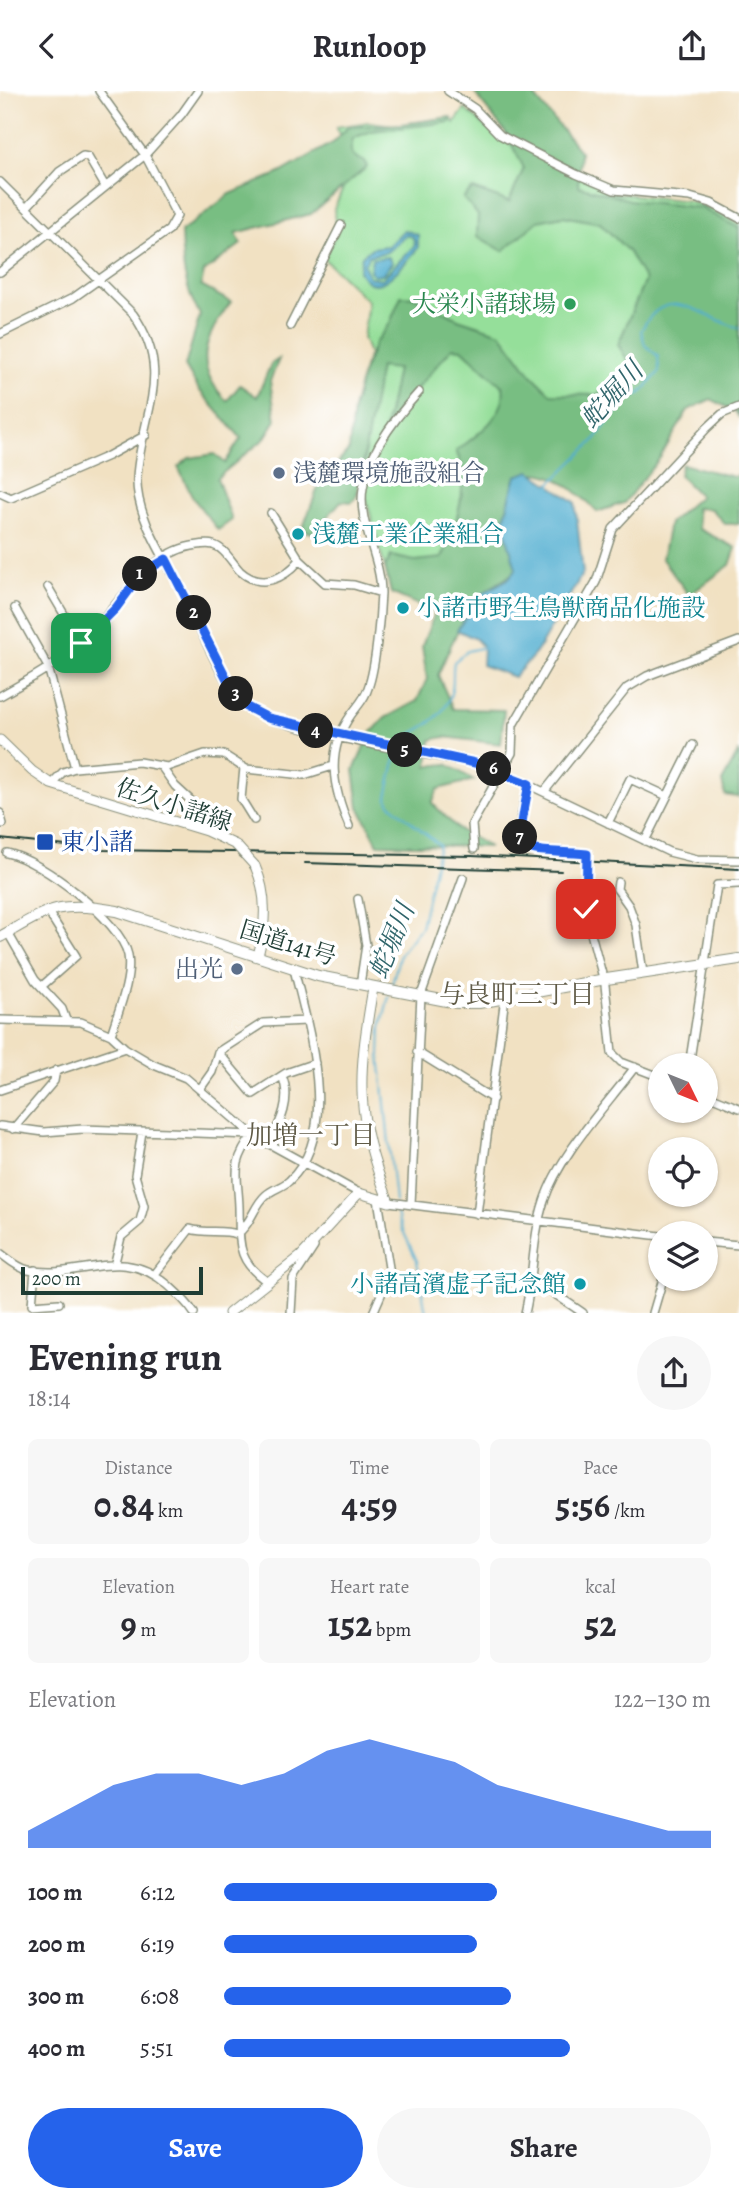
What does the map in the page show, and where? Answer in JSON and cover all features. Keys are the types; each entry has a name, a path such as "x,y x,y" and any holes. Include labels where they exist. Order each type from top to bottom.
{"highway":[{"name":"国道141号","path":"3,935 47,910 67,905 89,905 117,911 258,955 294,969 373,988 479,1003 604,979 739,959"}],"main road":[{"name":"佐久小諸線","path":"0,740 32,771 51,784 206,831 236,845 255,866 262,881 265,911 258,955"},
{"path":"373,988 363,1046 361,1110 370,1153 390,1202"},
{"path":"229,1313 318,1240 359,1193 390,1202"}],"street":[{"path":"0,334 37,319 99,279 169,230 177,216 145,155 99,91"},
{"path":"0,272 145,155 181,115 198,91"},
{"path":"448,91 475,109 500,135 576,174 614,190 668,194 711,203 739,218"},
{"path":"27,207 60,172 83,156 88,157 104,186"},
{"path":"0,182 133,314 152,352 154,389 137,476 139,496 166,559 230,685 245,706 268,718 502,772 669,852 697,859 739,860"},
{"path":"290,326 341,225"},
{"path":"349,826 333,781 333,766 341,736 369,686 381,593 380,576 362,509 363,487 370,463 401,411 419,392"},
{"path":"474,849 472,824 512,753 513,725 596,582 613,529 706,429 722,414 739,407"},
{"path":"0,493 11,498 108,456 146,435"},
{"path":"271,513 300,560 325,583 354,585 381,593"},
{"path":"0,696 81,643 116,608 141,574 182,548 211,544 220,548 243,573 267,582 284,577 300,560"},
{"path":"48,587 81,643"},
{"path":"15,608 48,667 75,768"},
{"path":"544,792 627,688 647,676 739,641"},
{"path":"645,841 693,745"},
{"path":"51,784 63,772 75,768 139,762 167,767 205,754 224,755 244,768 304,775 333,766"},
{"path":"161,766 175,786 212,820"},
{"path":"244,768 240,799 254,820"},
{"path":"608,824 631,779 667,796"},
{"path":"529,784 520,838 527,848 584,856 586,915 604,979 612,1053 621,1062 648,1072"},
{"path":"0,814 3,824"},
{"path":"7,853 20,856 43,868 89,905 122,938 128,955 129,971 111,1035"},
{"path":"411,1204 421,996 463,878"},
{"path":"618,882 617,890 629,906 635,925 643,973"},
{"path":"691,1053 717,885 739,884"},
{"path":"358,899 366,945 360,985"},
{"path":"42,986 76,956 47,910"},
{"path":"3,935 35,980 62,1009 66,1020"},
{"path":"237,1234 264,1196 289,1181 303,1162 317,1116 315,1063 294,969"},
{"path":"477,1214 505,997"},
{"path":"0,1020 81,1022 111,1035 125,1048 186,1078 253,1135 359,1193"},
{"path":"200,1089 212,1072 218,1052 263,1023 307,1021"},
{"path":"0,1090 125,1048"},
{"path":"218,1052 253,1094 282,1076 315,1063"},
{"path":"417,1052 493,1098"},
{"path":"525,1313 533,1279 539,1221 562,1160 635,1067"},
{"path":"13,1129 54,1081 56,1070"},
{"path":"269,1143 279,1126 288,1090 282,1076"},
{"path":"718,1099 739,1108"},
{"path":"0,1126 13,1129 253,1135"},
{"path":"115,1262 121,1237 141,1221 144,1206 135,1175 142,1132"},
{"path":"253,1135 242,1149 237,1168 237,1234 249,1267 268,1282"},
{"path":"373,1313 390,1274 378,1199"},
{"path":"390,1202 648,1235"},
{"path":"155,1274 190,1229 237,1234"},
{"path":"291,1313 293,1279 318,1240"},
{"path":"718,1243 739,1245"},
{"path":"0,1253 25,1269 81,1269 115,1262 155,1274 187,1303 194,1313"},
{"path":"35,1270 33,1304 59,1303"},
{"path":"533,1279 583,1313"},
{"path":"653,1313 659,1291"}],"green space":[{"path":"473,91 530,91 580,151 578,186 630,200 701,208 739,228 739,418 736,412 711,399 688,410 660,458 624,503 597,512 571,488 550,476 528,473 516,476 503,523 517,569 485,592 474,605 457,633 438,675 453,709 504,710 501,744 444,737 431,740 428,766 447,764 474,780 438,789 432,803 458,829 490,847 378,844 359,807 354,770 370,734 385,718 417,701 427,679 422,646 435,612 391,593 385,567 391,556 415,561 442,558 452,533 462,491 461,463 456,451 496,416 501,407 503,387 462,349 452,348 396,412 383,438 397,369 380,367 357,495 352,502 341,501 313,533 302,530 319,485 349,450 353,409 363,372 375,343 390,323 401,296 417,297 458,319 501,333 531,374 551,394 596,395 632,367 618,345 645,280 628,251 600,223 563,216 538,221 503,251 477,236 478,215 463,198 473,189 509,202 524,168 505,132"},
{"path":"465,109 499,138 615,193 689,201 711,208 739,224 739,321 647,339 611,416 540,402 493,500 504,564 388,579 363,487 366,437 363,372 369,354 363,338 368,301 323,258 336,234 334,209 351,170 343,140 336,129 369,122 394,125 451,117 454,123"},
{"path":"451,117 450,122 372,131 353,138 353,156 365,162 367,167 311,214 236,233 241,244 204,272 201,286 231,302 214,327 206,351 209,376 227,401 240,385 257,397 271,364 279,359 270,381 276,420 264,439 217,478 232,520 218,530 193,498 178,467 189,458 215,454 225,463 241,438 199,390 185,366 200,315 190,295 185,275 181,232 230,194 280,173 334,142 348,127 404,124"},
{"path":"682,464 734,477 739,474 739,524 725,524 711,509 696,508 699,529 736,548 730,565 689,595 662,559 669,523 700,496 679,475"},
{"path":"739,751 739,797 725,795 722,782"}],"water":[{"path":"404,230 418,235 418,248 390,278 374,284 366,280 359,271 362,256 372,248 388,246","holes":["406,235 413,237 415,245 382,279 369,277 364,265 369,256 387,252"]},
{"path":"388,257 392,263 383,274 374,275 370,271 372,259"},
{"path":"530,471 575,502 583,573 536,653 514,677 482,665 483,647 476,639 457,630 483,593 508,579 516,569 503,523 516,476"}],"waterway":[{"name":"蛇堀川","path":"551,487 551,483 594,441 624,401 641,393 659,372 658,356 645,345 641,331 651,316 662,307 674,305 699,311 739,328"},
{"name":"蛇堀川","path":"399,747 402,739 433,720 445,707 452,690 454,662 467,651 485,647"},
{"name":"蛇堀川","path":"391,987 400,954 421,927 439,845 390,804 387,797 397,752"},
{"name":"蛇堀川","path":"389,996 381,1027 380,1055 395,1202"},
{"name":"蛇堀川","path":"396,1207 399,1222 417,1261 426,1313"}],"railway":[{"path":"0,839 104,850 472,856 739,869"},
{"path":"305,863 561,871"}],"place":[{"name":"大栄小諸球場","path":"570,304"},
{"name":"浅麓環境施設組合","path":"279,473"},
{"name":"浅麓工業企業組合","path":"298,534"},
{"name":"小諸市野生鳥獣商品化施設","path":"403,608"},
{"name":"東小諸","path":"45,842"},
{"name":"出光","path":"237,969"},
{"name":"小諸高濱虚子記念館","path":"580,1284"}],"district":[{"name":"与良町三丁目","path":"517,994"},
{"name":"加増一丁目","path":"311,1135"}],"route":[{"path":"81,643 116,608 141,574 166,559 230,685 245,706 268,718 302,728 475,763 529,784 521,842 530,850 587,854 586,909"}]}
